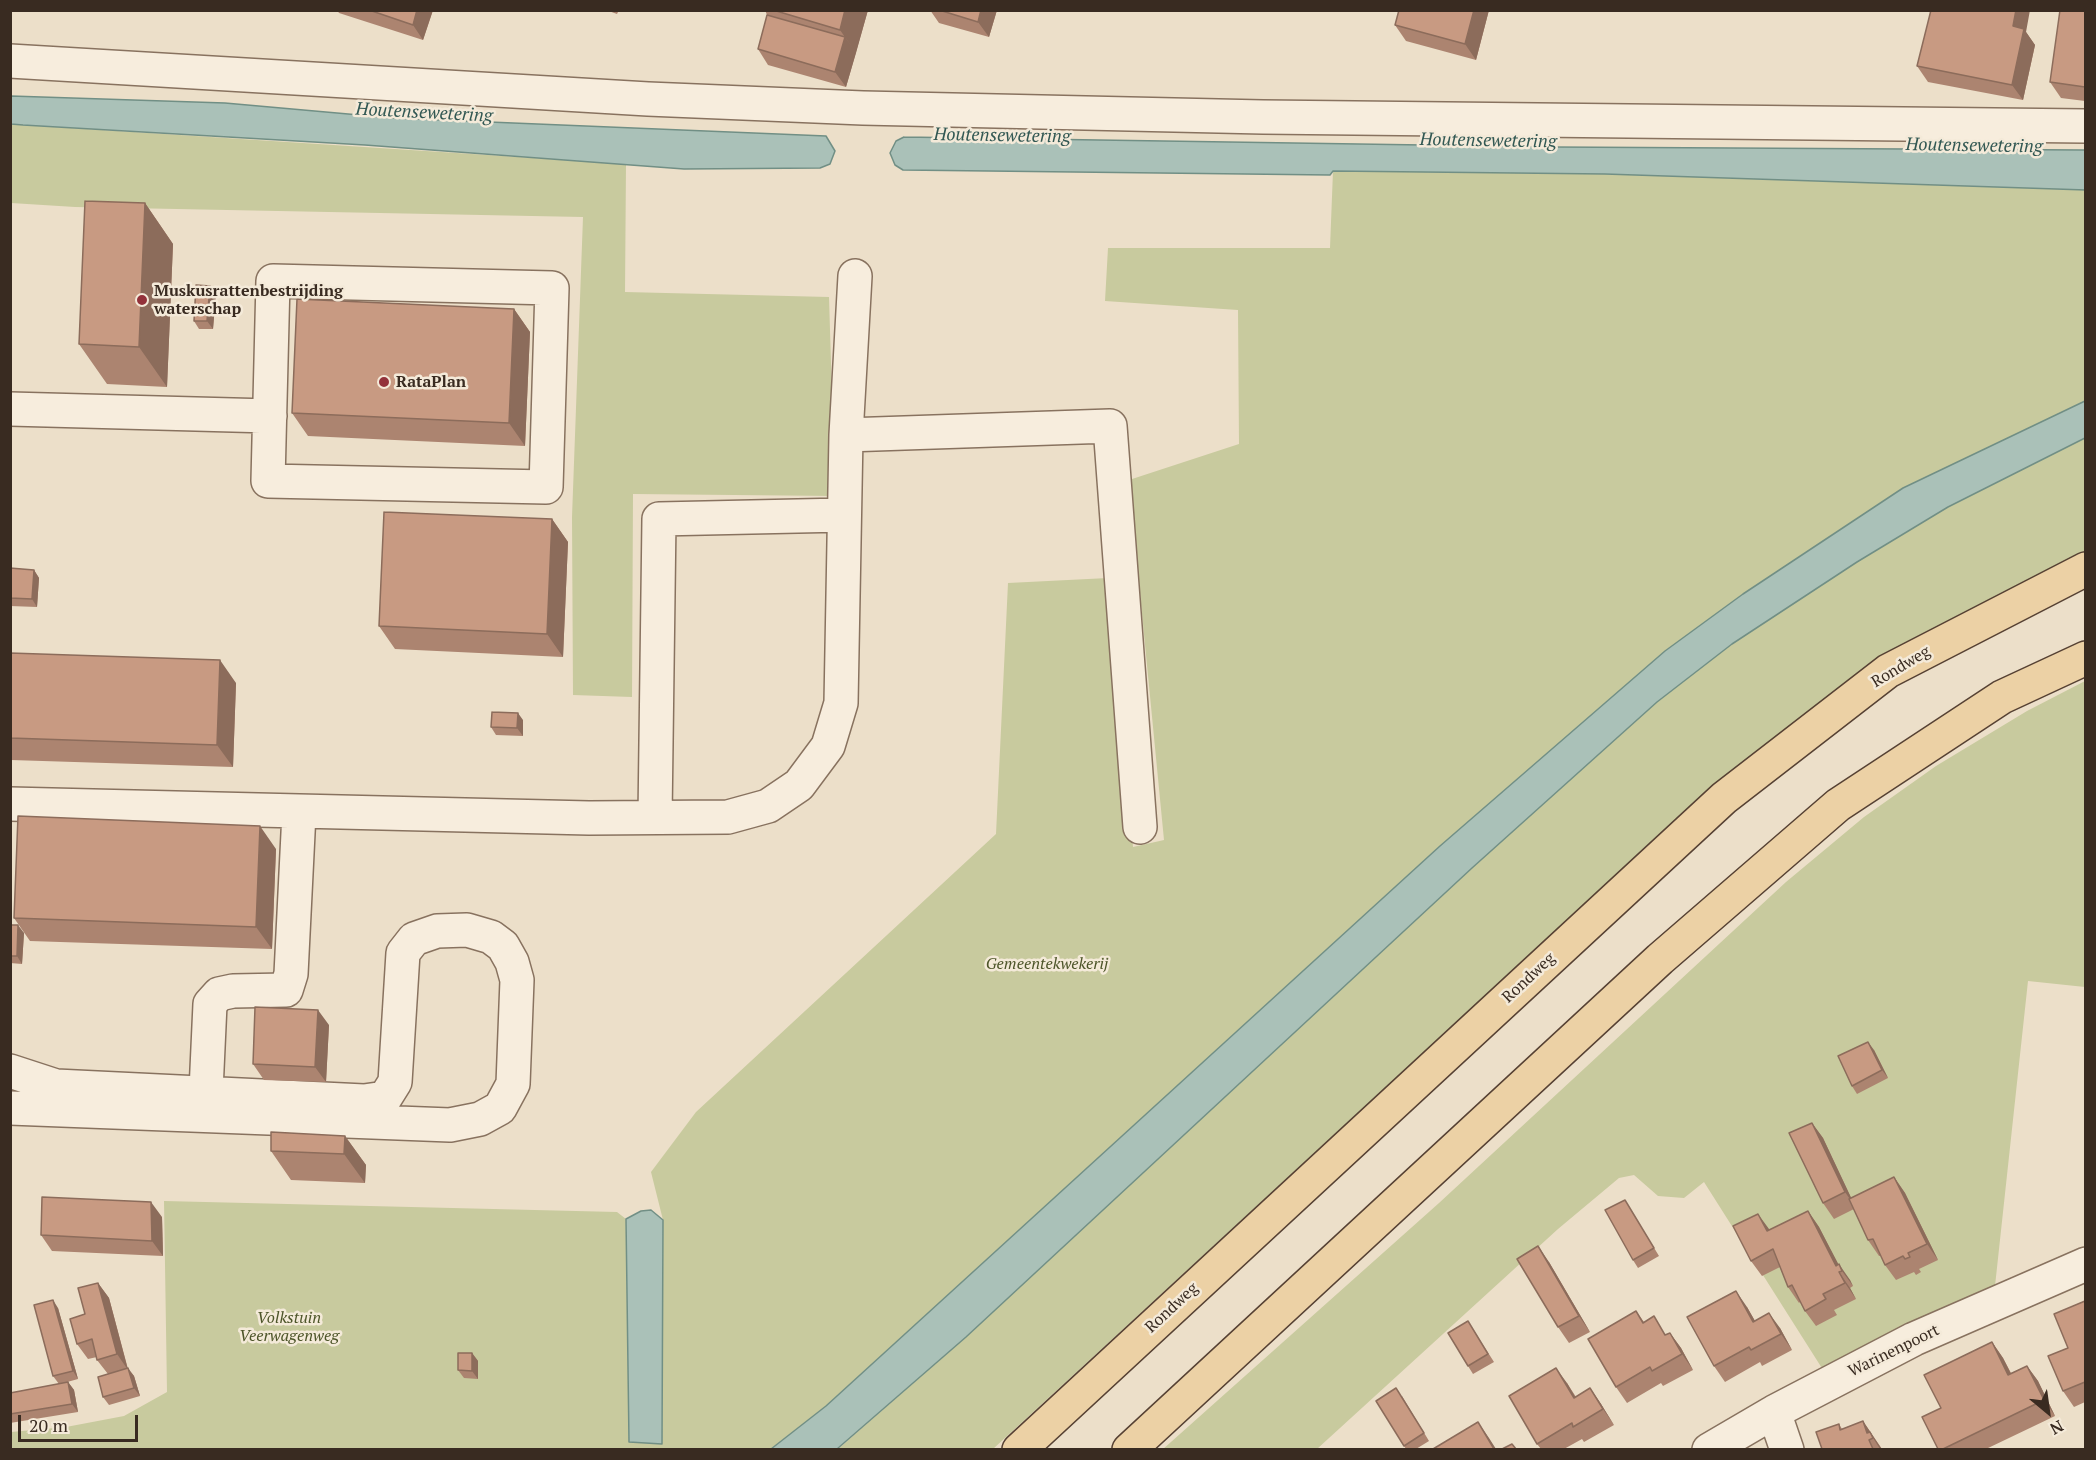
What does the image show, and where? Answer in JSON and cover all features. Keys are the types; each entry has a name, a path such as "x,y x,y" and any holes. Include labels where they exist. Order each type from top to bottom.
{"main road":[{"name":"Rondweg","path":"1019,1449 1724,798 1888,671 2085,569"},
{"path":"1129,1449 1660,959 1838,805 2002,697 2085,658"}],"street":[{"path":"10,61 636,98 863,108 1319,118 2085,126"},
{"path":"10,804 299,813 655,817 728,817 768,806 799,785 828,746 841,703 846,435 855,276"},
{"path":"273,281 552,288 546,487 268,481 270,416 273,281"},
{"path":"10,409 270,416"},
{"path":"846,435 1110,426 1140,827"},
{"path":"655,817 659,519 844,515"},
{"path":"206,1091 210,1004 219,994 233,991 286,990 291,974 299,813"},
{"path":"10,1071 56,1086 206,1091 364,1101 385,1098 395,1082 403,953 414,939 437,931 468,930 490,937 503,946 518,980 513,1084 500,1108 480,1119 450,1125 10,1108"},
{"name":"Warinenpoort","path":"1709,1449 1774,1412 1914,1339 2085,1263"},
{"path":"1774,1412 1787,1449"}],"green space":[{"path":"10,124 626,164 625,292 829,297 835,496 633,494 632,697 573,695 572,517 583,217 75,207 11,203"},
{"path":"1333,171 1605,174 2085,190 2085,401 1903,488 1743,594 1665,651 1440,846 826,1406 771,1449 11,1450 11,1432 66,1427 124,1416 167,1392 164,1201 617,1212 626,1219 629,1442 662,1443 663,1220 651,1172 696,1112 996,834 1008,583 1108,578 1133,847 1164,840 1129,480 1239,444 1238,310 1105,301 1108,248 1330,248"},
{"path":"2085,438 2085,551 1916,639 1841,687 1772,739 1693,804 993,1449 837,1450 966,1337 1472,868 1657,702 1732,644 1857,562 1948,507"},
{"path":"2085,681 2085,987 2028,981 1995,1286 1825,1373 1704,1182 1684,1198 1658,1196 1634,1175 1619,1178 1558,1229 1317,1449 1162,1450 1439,1203 1786,882 1864,817 1936,766 2027,711"}],"shaded area":[{"path":"11,96 225,103 393,118 826,136 835,151 830,164 820,168 684,169 365,145 23,125 11,124"},
{"path":"904,137 1553,147 2085,150 2086,190 1605,174 1333,171 1330,175 903,170 895,165 890,153 896,141"},
{"path":"2085,401 2085,438 1948,507 1857,562 1732,644 1657,702 1472,868 966,1337 837,1449 771,1449 826,1406 1440,846 1665,651 1743,594 1903,488"},
{"path":"651,1210 663,1220 662,1444 629,1442 626,1219 641,1211"}],"building":[{"path":"369,10 417,10 413,25"},
{"path":"773,10 845,10 840,30"},
{"path":"939,10 981,10 978,22"},
{"path":"1399,10 1474,10 1465,44 1395,25"},
{"path":"1931,10 2016,10 2013,26 2024,29 2012,85 1917,66"},
{"path":"2060,10 2085,10 2085,87 2050,82"},
{"path":"767,15 845,37 835,72 758,49"},
{"path":"85,201 145,203 139,347 79,344"},
{"path":"196,285 210,286 207,321 194,321"},
{"path":"297,299 514,309 509,423 292,413"},
{"path":"384,512 552,519 547,634 379,626"},
{"path":"10,568 34,570 32,599 10,598"},
{"path":"10,653 220,660 217,745 10,738"},
{"path":"492,712 518,713 517,728 491,727"},
{"path":"18,816 260,826 256,927 14,918"},
{"path":"10,925 18,925 17,956 10,956"},
{"path":"255,1007 318,1010 315,1067 253,1064"},
{"path":"1868,1042 1882,1070 1852,1086 1838,1056"},
{"path":"1812,1123 1845,1192 1823,1203 1789,1133"},
{"path":"271,1132 345,1136 344,1154 271,1151"},
{"path":"1894,1177 1927,1244 1908,1253 1910,1257 1905,1259 1903,1256 1885,1265 1873,1239 1868,1240 1849,1199"},
{"path":"42,1197 151,1202 152,1241 41,1235"},
{"path":"1625,1200 1654,1248 1633,1260 1605,1210"},
{"path":"1808,1211 1836,1266 1839,1264 1842,1271 1839,1272 1845,1283 1823,1294 1826,1299 1805,1311 1792,1285 1788,1287 1773,1249 1751,1261 1733,1226 1758,1214 1767,1231"},
{"path":"1538,1246 1579,1316 1558,1327 1517,1259"},
{"path":"98,1283 117,1354 97,1360 92,1339 77,1344 70,1319 85,1314 78,1288"},
{"path":"1736,1291 1753,1322 1769,1313 1781,1334 1751,1350 1749,1347 1714,1366 1687,1317"},
{"path":"53,1300 73,1371 53,1376 34,1305"},
{"path":"2085,1301 2085,1382 2063,1391 2048,1356 2068,1348 2054,1314"},
{"path":"1636,1311 1643,1323 1654,1316 1665,1335 1670,1333 1682,1354 1652,1371 1650,1367 1616,1387 1588,1339"},
{"path":"1468,1321 1488,1354 1468,1366 1448,1333"},
{"path":"1992,1342 2008,1375 2027,1366 2044,1400 1943,1449 1938,1449 1922,1417 1941,1408 1924,1375"},
{"path":"458,1353 472,1353 472,1371 458,1370"},
{"path":"128,1368 134,1388 103,1397 98,1377"},
{"path":"1556,1368 1574,1398 1590,1388 1603,1409 1573,1427 1572,1423 1537,1444 1509,1396"},
{"path":"68,1382 72,1404 10,1414 10,1393"},
{"path":"1396,1388 1424,1433 1404,1446 1376,1401"},
{"path":"1863,1421 1867,1433 1870,1432 1873,1438 1869,1440 1873,1449 1822,1449 1816,1432 1839,1424 1840,1430"},
{"path":"1478,1422 1494,1449 1433,1449"},
{"path":"1512,1444 1516,1449 1502,1449"}],"place":[{"name":"Muskusrattenbestrijding waterschap","path":"142,300"},
{"name":"RataPlan","path":"384,382"}],"water label":[{"name":"Houtensewetering","path":"424,113"},
{"name":"Houtensewetering","path":"1002,136"},
{"name":"Houtensewetering","path":"1488,141"},
{"name":"Houtensewetering","path":"1974,146"}],"park label":[{"name":"Gemeentekwekerij","path":"1047,964"},
{"name":"Volkstuin Veerwagenweg","path":"289,1327"}]}
